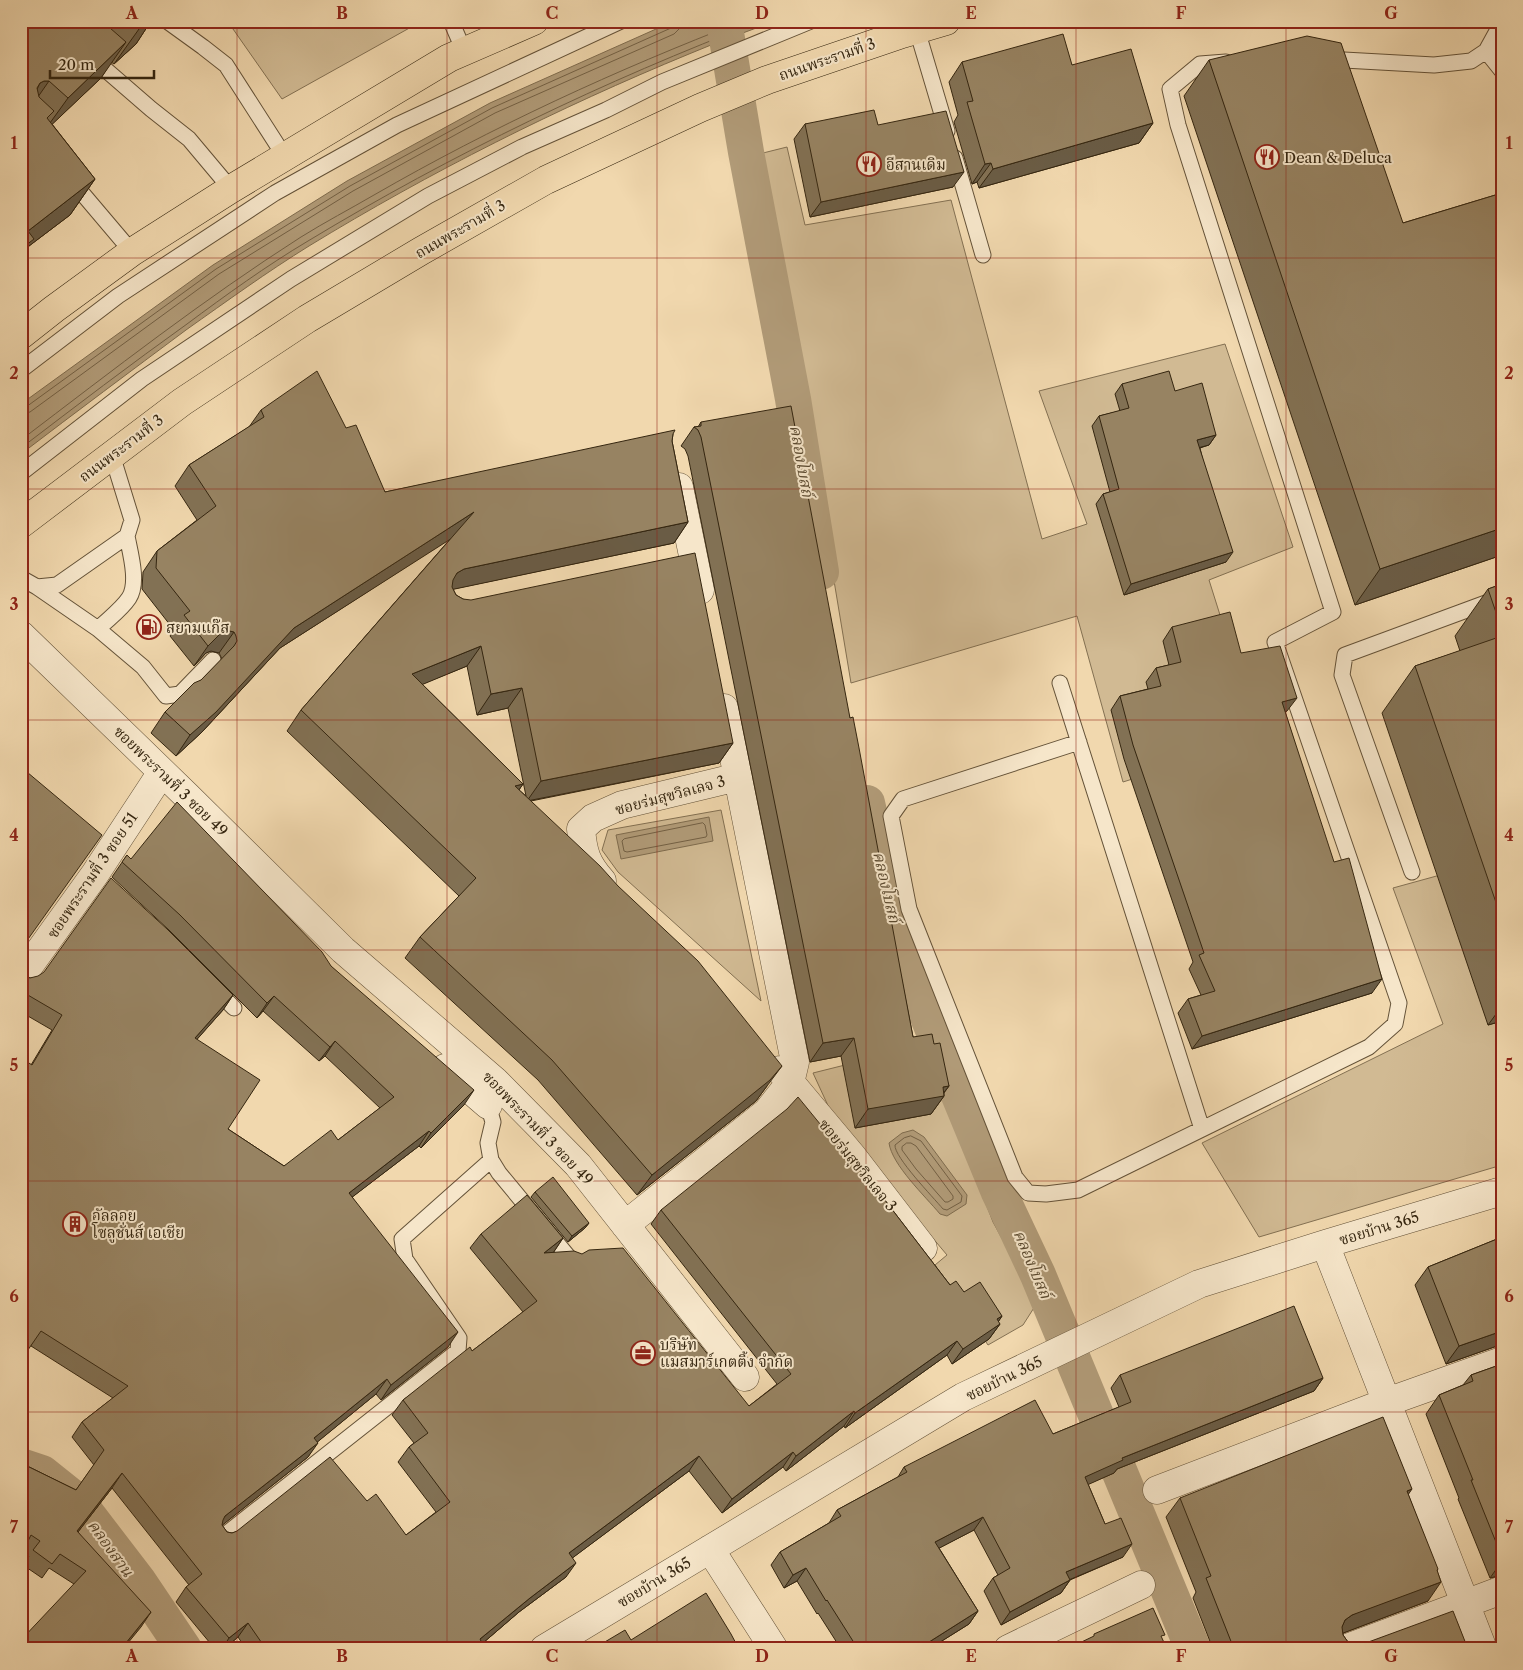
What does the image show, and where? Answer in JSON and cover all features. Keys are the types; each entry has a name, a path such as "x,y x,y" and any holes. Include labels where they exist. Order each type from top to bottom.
{"main road":[{"name":"ถนนพระรามที่ 3","path":"21,524 182,402 307,319 420,251 546,180 700,108 767,80 946,21"},
{"path":"21,335 132,252 231,188 449,58 523,23"}],"street":[{"path":"673,459 683,557 705,613"},
{"name":"ซอยพระรามที่ 3 ซอย 49","path":"21,635 343,950 495,1081 578,1165 745,1377"},
{"name":"ซอยร่มสุขวิลเลจ 3","path":"624,1224 767,1112 790,1084 795,1062 719,681"},
{"name":"ซอยพระรามที่ 3 ซอย 51","path":"21,977 101,881 162,772"},
{"name":"ซอยร่มสุขวิลเลจ 3","path":"620,900 594,872 583,852 582,830 593,818 622,805 738,777"},
{"name":"ซอยพระรามที่ 3 ซอย 49","path":"321,928 322,952 331,968 488,1105"},
{"name":"ซอยร่มสุขวิลเลจ 3","path":"765,1053 853,1157 924,1248"},
{"name":"ซอยบ้าน 365","path":"544,1649 962,1397 1026,1366 1200,1284 1502,1191"},
{"path":"1325,1244 1483,1649"},
{"path":"1157,1490 1387,1402 1502,1361"},
{"path":"710,1549 774,1649"},
{"path":"1008,1649 1141,1585"},
{"path":"1344,1649 1502,1590"}],"lane":[{"path":"167,21 226,65 285,157"},
{"path":"450,21 464,51"},
{"path":"21,370 118,296 275,193 397,125 622,21"},
{"path":"21,473 142,379 291,279 428,196 522,147 606,110 662,82 811,21"},
{"path":"1308,58 1434,65 1471,61 1486,51 1502,22"},
{"path":"916,30 983,255"},
{"path":"79,46 151,109 189,139 231,188"},
{"path":"1486,51 1502,71"},
{"path":"1079,742 903,799 891,816 909,909 1015,1176 1028,1193 1046,1194 1078,1190 1369,1047 1396,1024 1399,1002 1275,642 1333,612 1178,125 1170,89 1200,64 1240,60"},
{"path":"60,167 132,252"},
{"path":"98,628 130,596 134,578 127,536 132,520 112,454"},
{"path":"37,587 57,585 127,536"},
{"path":"21,578 98,628 143,667 166,696 180,694 213,660"},
{"path":"1412,872 1342,675 1345,655 1502,597"},
{"path":"1060,683 1202,1129"},
{"path":"206,980 234,1008"},
{"path":"488,1105 493,1122 488,1143 491,1160 499,1174 572,1260"},
{"path":"221,1538 458,1351 459,1338 405,1259 402,1239 491,1160"}],"shaded area":[{"path":"224,21 422,21 282,99 233,29"},
{"path":"787,147 805,225 951,200 1042,539 1087,524 1039,391 1225,344 1293,547 1209,580 1259,739 1123,782 1077,616 851,683 763,153"},
{"path":"721,810 761,1001 618,872 602,850 608,830"},
{"path":"1502,858 1502,1165 1259,1237 1202,1143 1443,1024 1393,888"},
{"path":"925,1045 993,1222 1037,1303 1023,1325 988,1345 935,1265 947,1255 836,1123 813,1073"}],"water":[{"path":"674,21 775,21 689,54 591,96 495,142 401,192 262,276 186,330 21,454 21,404 213,265 347,181 490,103"},
{"path":"709,817 713,841 621,859 616,835"},
{"path":"913,1130 924,1137 967,1195 966,1204 947,1216 940,1214 918,1189 902,1170 891,1152 889,1143 902,1133"}],"building":[{"path":"21,21 102,21 126,42 68,98 49,81 40,83 37,88 39,97 54,111 47,118 95,179 28,231 34,239 21,249"},
{"path":"131,21 147,21 139,29"},
{"path":"1063,34 1072,65 1131,49 1153,123 993,169 991,163 985,164 967,102 973,101 962,62"},
{"path":"1307,36 1341,43 1403,223 1502,193 1502,528 1380,569 1209,60"},
{"name":"อีสานเดิม","path":"874,110 878,125 946,111 964,172 821,202 805,124"},
{"path":"317,371 346,428 356,425 385,492 675,430 672,441 688,522 464,569 457,573 452,587 456,595 463,599 471,600 695,553 733,743 541,781 522,688 491,694 481,646 412,674 523,784 515,786 698,961 782,1066 770,1080 652,1175 552,1060 420,937 476,878 301,710 474,512 294,628 216,712 190,735 165,712 194,683 201,680 237,641 234,632 225,630 208,646 184,615 190,611 156,568 157,551 216,506 189,465 264,417 261,410"},
{"path":"1169,371 1175,391 1202,383 1216,435 1197,440 1233,552 1131,584 1103,494 1119,489 1099,416 1129,408 1122,384"},
{"path":"791,406 850,718 853,717 859,748 913,1037 932,1034 934,1044 940,1043 949,1086 943,1087 944,1096 868,1109 854,1038 823,1043 701,437 698,430 694,427 701,426 701,422"},
{"path":"1502,584 1502,630 1488,589"},
{"path":"1230,612 1241,653 1280,646 1297,698 1282,702 1334,862 1349,858 1382,979 1202,1036 1188,999 1215,991 1199,955 1204,953 1133,745 1120,696 1161,686 1156,668 1181,662 1172,627"},
{"path":"1502,636 1502,920 1415,666"},
{"path":"21,767 102,835 21,949"},
{"path":"177,802 322,952 331,966 474,1090 431,1133 429,1131 349,1193 458,1332 391,1385 387,1379 314,1438 318,1443 225,1516 222,1525 227,1532 237,1531 330,1457 367,1501 376,1494 406,1535 450,1502 409,1447 428,1433 403,1400 470,1347 472,1351 537,1301 481,1234 527,1195 563,1238 544,1253 574,1251 582,1254 589,1250 623,1248 749,1406 791,1374 661,1210 787,1109 798,1097 834,1141 832,1134 950,1285 956,1281 964,1292 980,1282 1002,1316 997,1319 1000,1324 963,1349 957,1341 855,1413 854,1411 796,1456 793,1452 732,1499 699,1456 569,1553 576,1563 530,1598 470,1649 266,1649 248,1623 229,1638 186,1587 202,1574 122,1473 77,1531 151,1612 121,1649 21,1649 21,1640 86,1571 60,1554 52,1564 33,1550 40,1541 31,1535 28,1541 21,1537 21,1463 76,1490 104,1450 82,1422 128,1386 41,1331 21,1360 21,1058 32,1065 62,1015 21,991 21,974 30,978 44,972 111,878 167,929 233,995 195,1038 260,1080 228,1129 284,1166 331,1130 338,1140 394,1097 335,1041 330,1047 274,996 267,1003 180,915 122,862 127,855 131,859"},
{"path":"553,1177 589,1223 572,1236 535,1192"},
{"path":"1502,1237 1502,1331 1459,1346 1428,1267"},
{"path":"1294,1306 1323,1378 1122,1458 1123,1460 1085,1477 1105,1524 1121,1518 1132,1544 1066,1572 1070,1580 1010,1612 993,1578 1010,1568 983,1517 935,1542 978,1611 918,1649 858,1649 806,1568 793,1575 780,1552 841,1516 837,1510 907,1472 904,1467 1035,1400 1053,1434 1131,1402 1120,1375"},
{"path":"1502,1364 1502,1557 1439,1395 1473,1381 1471,1375"},
{"path":"1383,1417 1412,1489 1407,1491 1438,1569 1441,1582 1352,1615 1345,1620 1342,1627 1343,1635 1348,1642 1356,1645 1363,1644 1453,1611 1468,1649 1234,1649 1206,1578 1211,1576 1180,1498"},
{"path":"706,1593 739,1649 593,1649 625,1630 631,1640"},
{"path":"1153,1608 1165,1635 1161,1636 1167,1649 1067,1649 1094,1636 1094,1634"}],"waterway":[{"name":"คลองโบสถ์","path":"724,21 746,152 793,399 821,572"},
{"name":"คลองโบสถ์","path":"867,803 899,943 998,1190 1038,1275 1193,1649"},
{"name":"คลองสาน","path":"21,1466 42,1473 77,1501 139,1582 184,1649"}],"place":[{"name":"Dean & Deluca","path":"1267,157"},
{"name":"อีสานเดิม","path":"869,164"},
{"name":"สยามแก๊ส","path":"149,627"},
{"name":"อัลลอย โซลูชั่นส์ เอเชีย","path":"75,1224"},
{"name":"บริษัท แมสมาร์เกตติ้ง จำกัด","path":"643,1353"}]}
